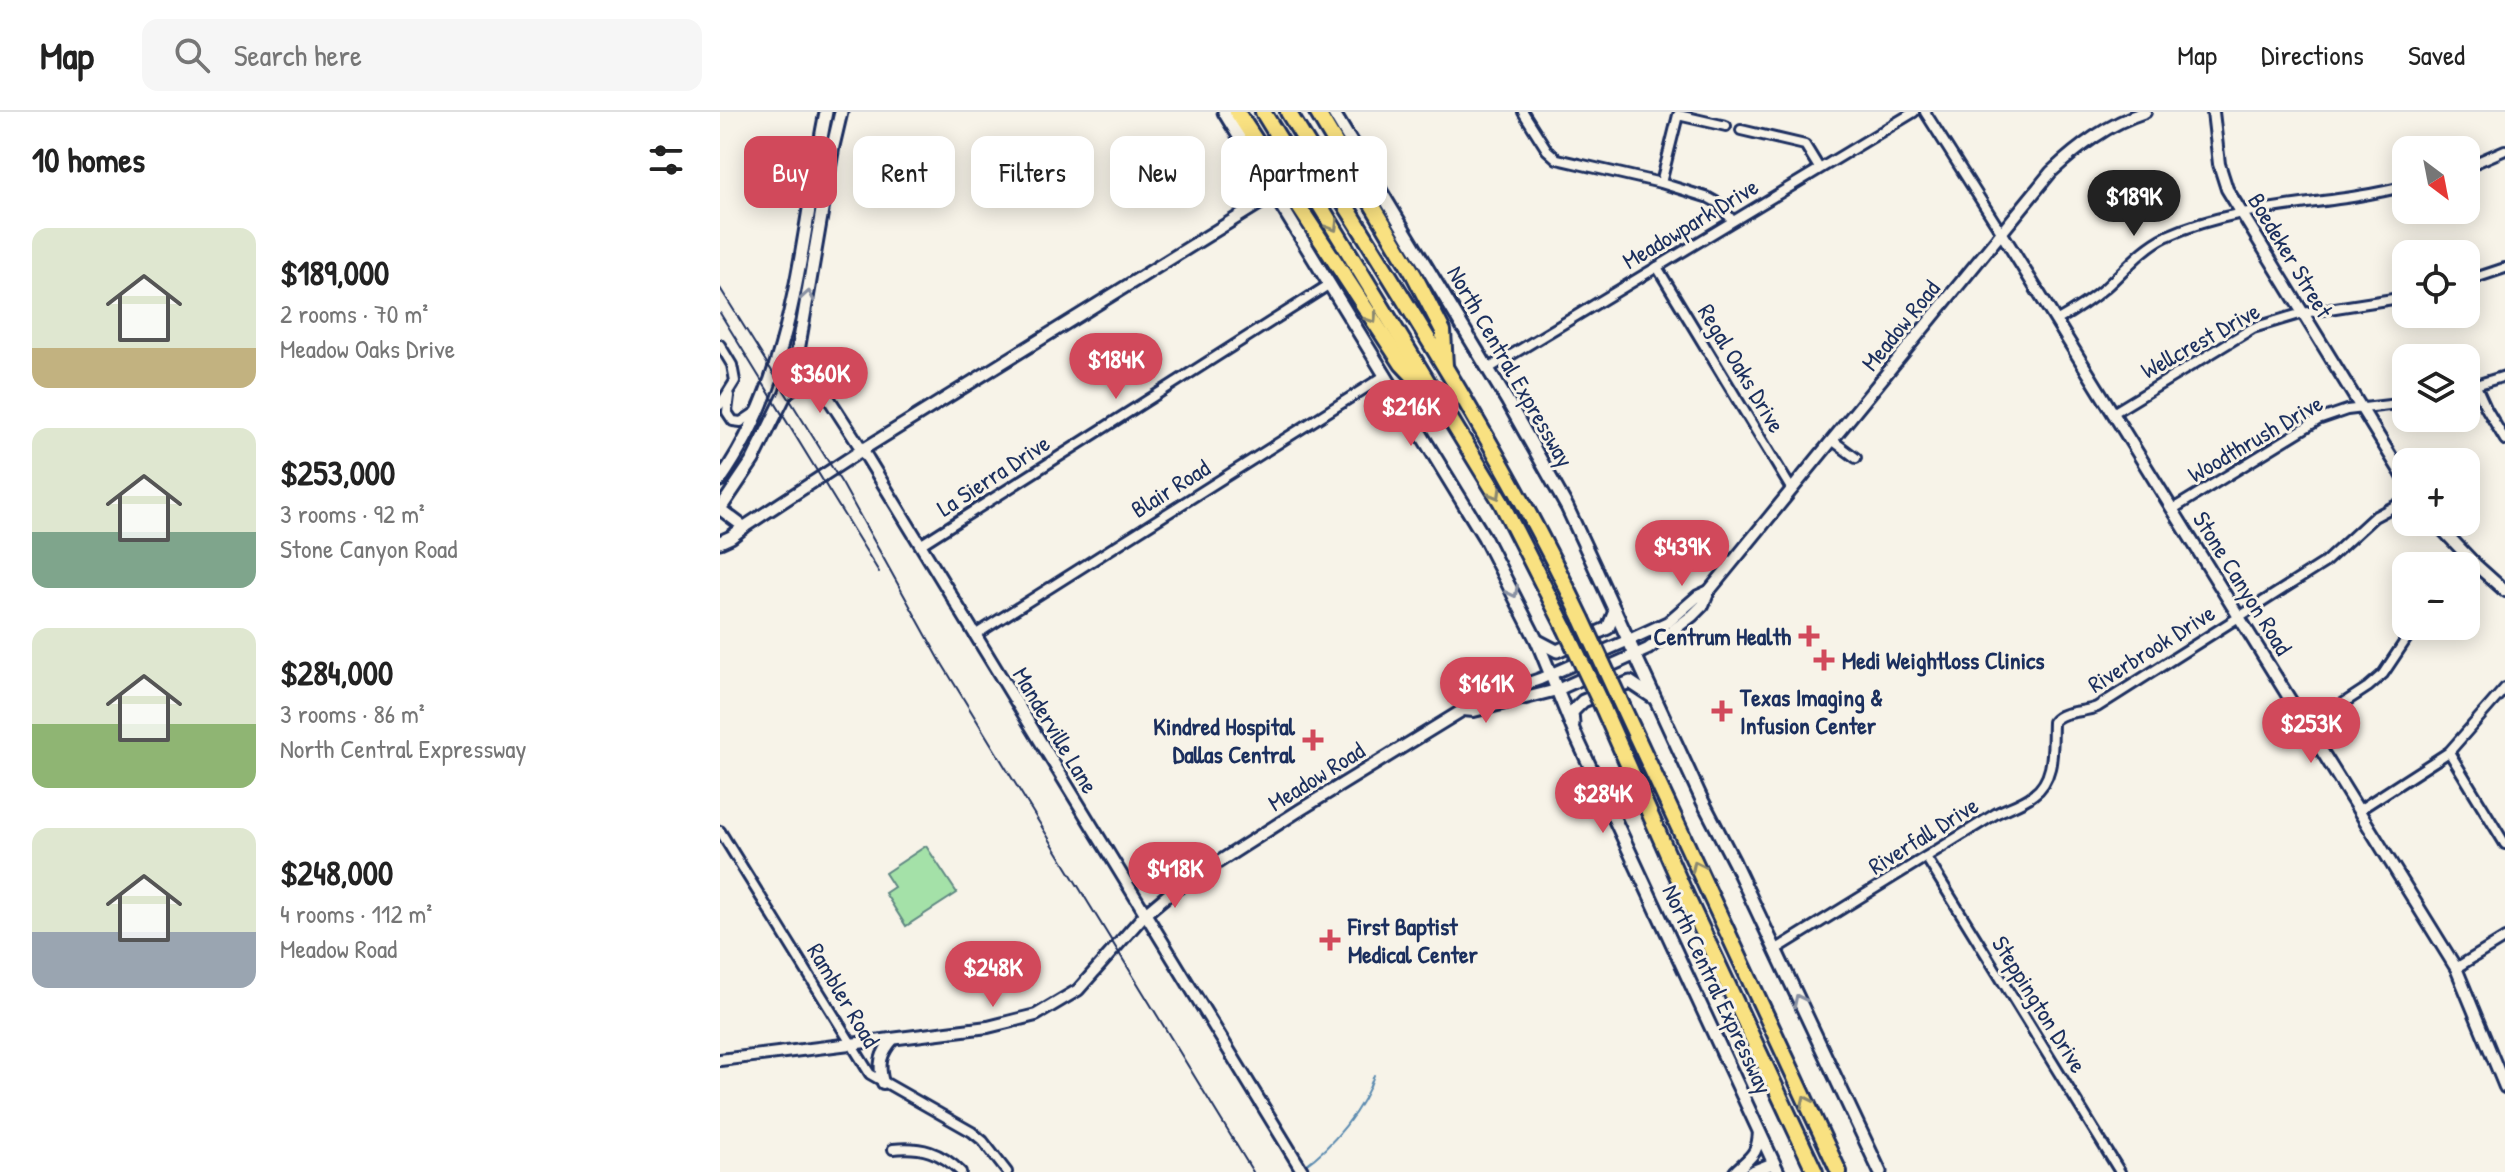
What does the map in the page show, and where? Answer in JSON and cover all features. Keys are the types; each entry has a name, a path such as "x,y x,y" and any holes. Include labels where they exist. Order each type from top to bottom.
{"highway":[{"path":"1237,112 1402,364 1441,404"},
{"name":"North Central Expressway","path":"1263,112 1501,502 1603,708 1815,1172"},
{"name":"North Central Expressway","path":"1288,112 1512,480 1582,619 1839,1172"},
{"path":"1317,112 1414,275 1443,331 1445,368"}],"main road":[{"path":"822,136 826,112"},
{"path":"720,509 753,460 786,393 798,351 841,112"},
{"name":"North Central Expressway","path":"1224,112 1239,136"},
{"name":"North Central Expressway","path":"1333,112 1567,507 1702,800 1880,1172"},
{"path":"722,476 760,409 777,365 792,312 809,208"},
{"path":"818,208 823,209"},
{"name":"North Central Expressway","path":"1284,208 1478,525 1537,641 1575,734 1776,1167"},
{"path":"792,312 794,343 798,351"},
{"path":"786,393 802,382 810,382 823,389"},
{"path":"720,542 741,529"},
{"path":"1537,641 1557,651 1608,628 1615,611"},
{"path":"1575,734 1572,718 1576,706 1630,682 1657,701"}],"street":[{"path":"1523,112 1547,150 1557,159 1661,183 1709,198 1718,203 1732,220"},
{"name":"Meadowpark Drive","path":"1488,369 1914,112"},
{"name":"Stone Canyon Road","path":"1925,112 2456,968 2499,1058 2505,1087"},
{"name":"Meadow Road","path":"1463,710 1474,711 1557,690 1657,643 1692,616 1703,605 1709,591 2051,172 2108,128 2145,112"},
{"name":"Boedeker Street","path":"2213,112 2222,176 2227,189 2392,458"},
{"path":"1661,183 1678,115 1726,126"},
{"path":"1741,130 1805,145 1819,168"},
{"path":"2480,161 2505,150"},
{"path":"2056,321 2085,305 2148,247 2184,230 2241,212 2392,189"},
{"path":"720,509 741,529 862,450 1252,208"},
{"name":"Regal Oaks Drive","path":"1657,267 1792,490"},
{"path":"2480,276 2505,268"},
{"name":"La Sierra Drive","path":"920,545 1330,284"},
{"name":"Wellcrest Drive","path":"2113,413 2253,328 2303,313 2392,299"},
{"path":"720,345 735,373 735,381 720,405"},
{"name":"Manderville Lane","path":"798,351 862,450 1303,1172"},
{"name":"Blair Road","path":"975,635 1386,375"},
{"path":"2480,384 2505,376"},
{"path":"729,391 727,412 733,421 741,422 760,409"},
{"path":"2480,400 2505,440"},
{"name":"Woodthrush Drive","path":"2173,509 2318,420 2347,410 2392,405"},
{"path":"1832,440 1856,458"},
{"name":"Riverbrook Drive","path":"2053,730 2055,718 2097,707 2330,559 2374,517 2392,507"},
{"path":"2448,536 2464,552"},
{"path":"2480,569 2505,591"},
{"name":"Meadow Road","path":"720,1060 999,1026 1052,1007 1088,980 1145,914 1196,875 1471,703 1551,674 1668,622 1698,596 1709,591"},
{"path":"2307,727 2383,674 2406,640"},
{"path":"2359,810 2449,752 2505,688"},
{"name":"Riverfall Drive","path":"1775,950 1997,813 2033,795 2050,772 2053,730"},
{"path":"2449,752 2505,844"},
{"name":"Rambler Road","path":"720,831 870,1074 972,1132 1007,1172"},
{"name":"Steppington Drive","path":"1926,857 2120,1172"},
{"path":"2456,968 2505,938"},
{"path":"883,1083 879,1069 881,1058 893,1039"},
{"path":"1735,1172 1755,1154 1759,1131"},
{"path":"893,1149 926,1149 939,1154 961,1172"},
{"path":"1751,1172 1776,1167"}],"green space":[{"path":"926,846 957,893 906,926 885,893 894,887 885,873"}],"waterway":[{"path":"1303,1167 1346,1126 1374,1075"}],"tram line":[{"path":"720,288 843,485 941,662 1253,1172"},
{"path":"720,313 879,572"}],"place":[{"name":"Centrum Health","path":"1809,636"},
{"name":"Medi Weightloss Clinics","path":"1824,660"},
{"name":"Texas Imaging & Infusion Center","path":"1722,711"},
{"name":"Kindred Hospital Dallas Central","path":"1313,740"},
{"name":"First Baptist Medical Center","path":"1330,940"}]}
